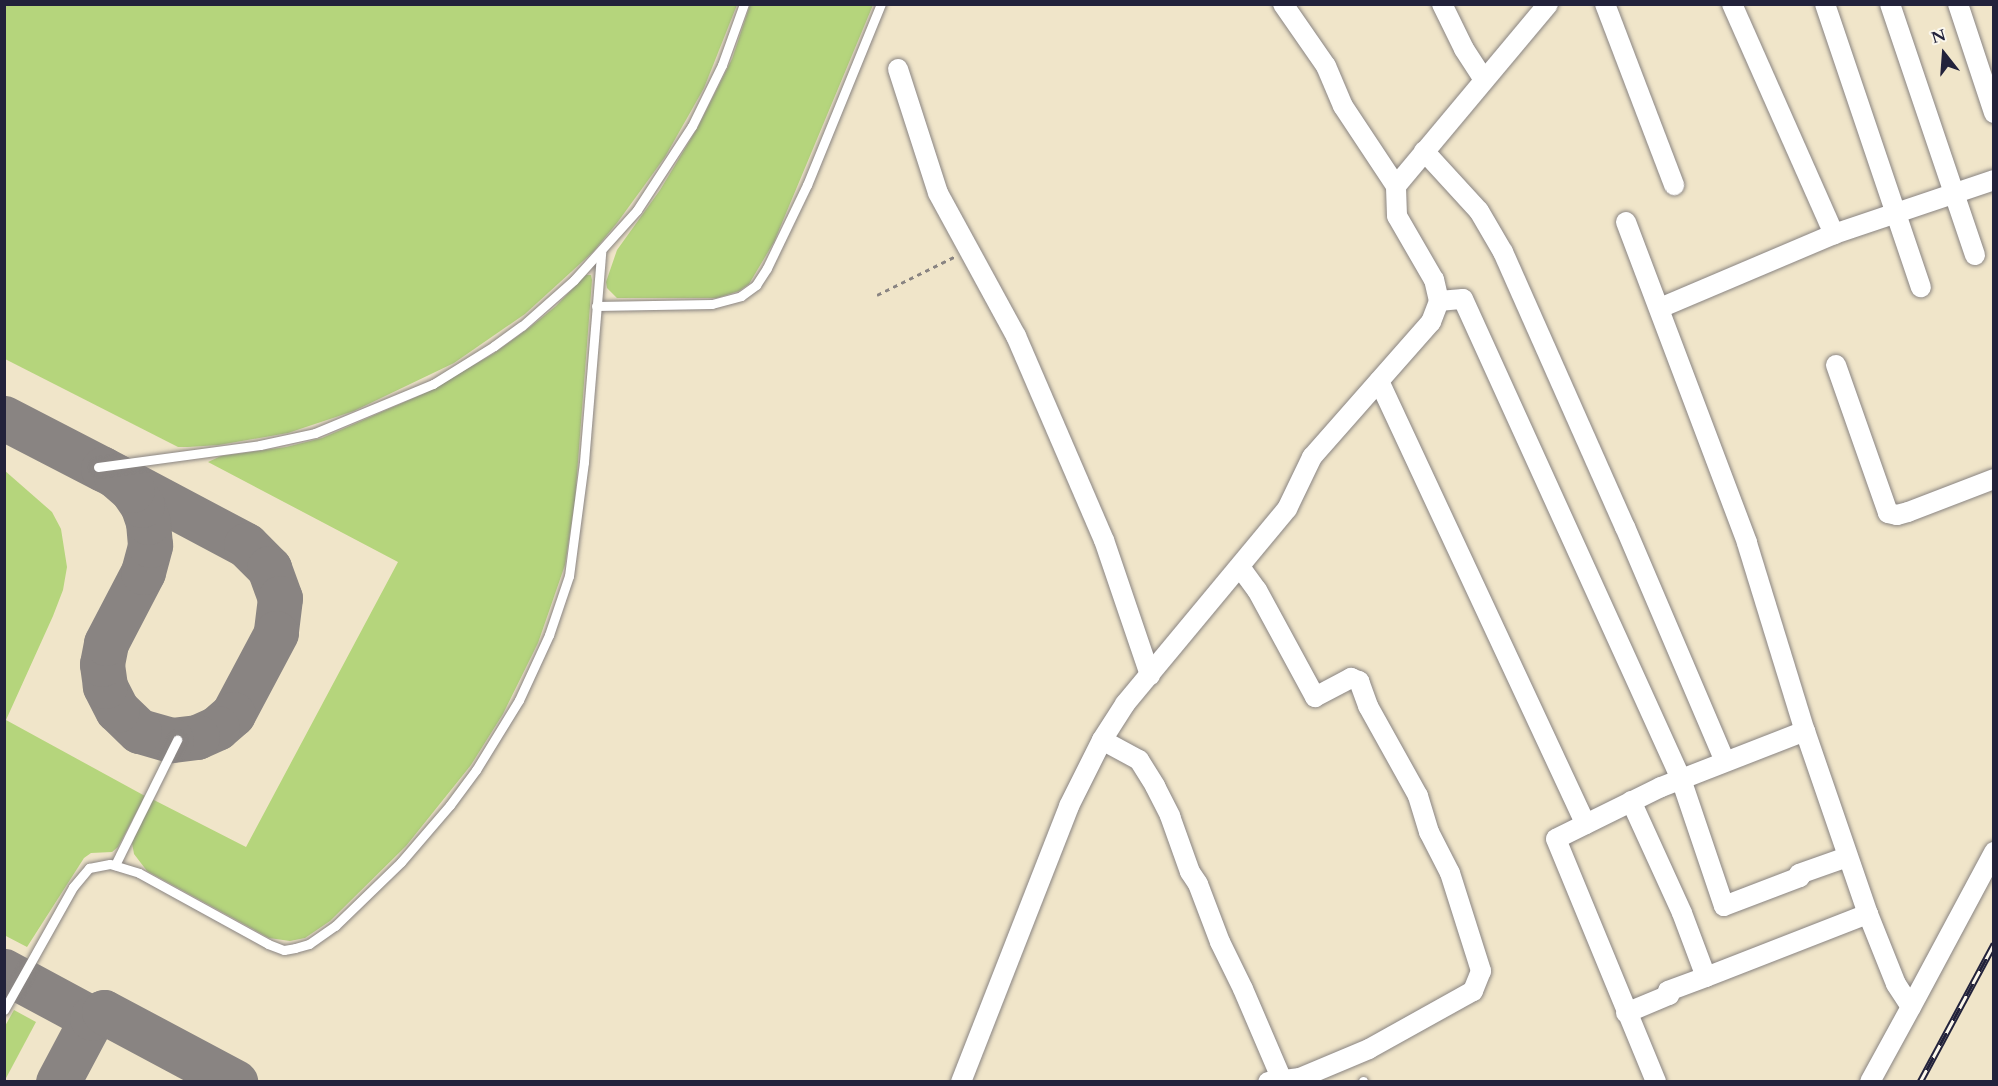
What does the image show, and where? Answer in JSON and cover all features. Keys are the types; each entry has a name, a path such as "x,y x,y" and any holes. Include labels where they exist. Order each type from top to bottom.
{"street":[{"path":"961,1082 1069,806 1102,740 1125,704 1287,509 1312,457 1431,322 1439,301 1434,280 1397,216 1396,186 1343,106 1326,66 1283,4"},
{"path":"1442,4 1464,49 1484,80"},
{"path":"1396,186 1548,4"},
{"path":"1605,4 1674,185"},
{"path":"1732,4 1834,234"},
{"path":"1825,4 1921,287"},
{"path":"1890,4 1975,255"},
{"path":"1958,4 1994,113"},
{"path":"898,69 938,193 1016,336 1104,540 1150,675"},
{"path":"1424,151 1479,211 1503,252 1725,762"},
{"path":"1660,308 1834,234 1994,180"},
{"path":"1626,222 1747,543 1847,857 1896,984 1911,1007"},
{"path":"1439,301 1463,299 1681,779 1724,906 1800,877 1799,874 1847,857"},
{"path":"1836,365 1888,513 1897,515 1908,512 1994,479"},
{"path":"1378,381 1586,824"},
{"path":"1102,740 1139,760 1155,786 1170,816 1190,872 1198,884 1220,942 1243,989 1275,1081 1300,1078 1369,1049 1473,991 1481,971 1450,873 1429,832 1418,796 1368,706 1359,681 1352,678 1316,697 1257,590 1240,567"},
{"path":"1656,1082 1556,839 1631,801 1681,779 1806,731"},
{"path":"1631,801 1682,914 1706,977"},
{"path":"1870,1082 1994,852"},
{"path":"1626,1013 1669,995 1668,991 1868,914"}],"lane":[{"path":"98,467 289,440 315,433 390,404 459,369 494,346 546,306 601,253 637,210 692,126 722,64 744,4"},
{"path":"596,306 712,304 741,296 756,285 767,268 807,185 881,4"},
{"path":"4,1010 81,876 98,865 115,865 139,873 268,944 284,950 309,944 335,926 432,827 477,770 501,732 534,668 569,576 577,529 601,253"},
{"path":"115,865 177,740"}],"path":[{"path":"877,295 969,249"}],"green space":[{"path":"4,5 737,5 704,88 665,157 593,252 525,314 454,363 354,411 288,433 219,445 178,447 5,359"},
{"path":"750,5 873,5 774,242 749,284 739,291 717,298 617,298 607,288 606,282 617,250 660,190 698,127 732,59"},
{"path":"586,275 591,275 592,280 575,500 565,565 538,643 503,714 471,765 406,846 330,921 305,938 290,941 269,938 147,871 134,854 132,843 152,799 246,847 398,562 208,462 221,456 286,447 322,438 423,394 493,354 529,328 556,306"},
{"path":"4,470 52,512 61,529 67,567 63,590 53,616 6,720 145,796 118,847 112,852 91,853 84,858 27,947 4,935"},
{"path":"14,1010 36,1022 5,1080 5,1026"}],"taxiway":[{"path":"4,418 103,469 246,545 269,568 280,598 276,633 233,714 217,728 197,737 171,740 139,731 117,710 105,686 102,664 106,643 143,572 150,545 148,522 142,505 132,490 116,476"},
{"path":"4,971 82,1013"},
{"path":"58,1082 92,1018 104,1012 235,1082"}],"railway":[{"path":"1920,1082 1994,944"}]}
